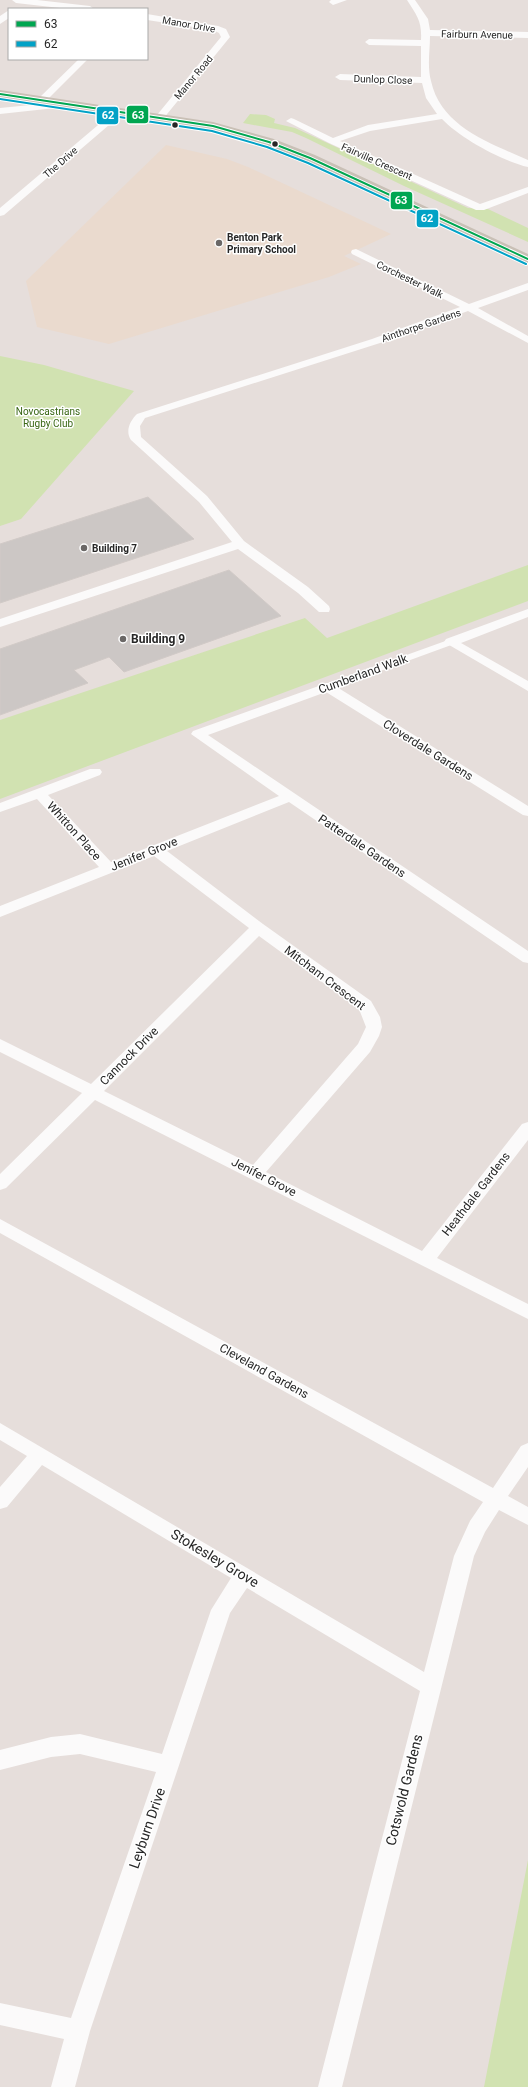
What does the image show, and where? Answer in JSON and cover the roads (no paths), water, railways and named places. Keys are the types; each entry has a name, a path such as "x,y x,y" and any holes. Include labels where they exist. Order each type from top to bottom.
{"main road":[{"path":"3,98 42,100 72,104 213,126 238,128 273,135 320,152 484,231 528,250"},
{"path":"213,126 269,142 310,158 528,259"}],"street":[{"path":"19,0 82,8"},
{"path":"75,7 82,0"},
{"path":"333,2 343,0"},
{"path":"411,0 424,19 426,33 426,80 430,97 443,116 458,129 528,164"},
{"path":"0,21 8,14"},
{"name":"Manor Drive","path":"148,17 215,28 223,31 226,37"},
{"name":"Fairburn Avenue","path":"426,33 527,37"},
{"name":"Manor Road","path":"160,117 226,37"},
{"path":"368,42 386,38 426,43"},
{"path":"42,100 83,60"},
{"name":"Dunlop Close","path":"340,77 426,80"},
{"path":"0,111 72,104"},
{"name":"The Drive","path":"0,213 120,111"},
{"name":"Fairville Crescent","path":"332,141 368,128 443,116"},
{"path":"291,121 332,141"},
{"name":"Fairville Crescent","path":"332,141 480,208 528,190"},
{"name":"Corchester Walk","path":"356,252 470,308 528,340"},
{"name":"Ainthorpe Gardens","path":"240,544 203,499 135,438 133,430 134,423 141,416 376,341 528,286"},
{"path":"0,623 240,544 303,590 324,609"},
{"name":"Cumberland Walk","path":"198,734 528,613"},
{"path":"451,642 528,687"},
{"name":"Cloverdale Gardens","path":"327,687 528,812"},
{"name":"Patterdale Gardens","path":"198,734 528,958"},
{"path":"0,808 95,772"},
{"name":"Whitton Place","path":"39,793 108,868"},
{"name":"Jenifer Grove","path":"0,912 289,797"},
{"name":"Mitcham Crescent","path":"156,850 258,928 365,1005 374,1019 373,1033 364,1048 256,1173"},
{"name":"Cannock Drive","path":"0,1184 258,928"},
{"name":"Jenifer Grove","path":"0,1045 256,1173 528,1312"},
{"name":"Heathdale Gardens","path":"425,1260 528,1128"},
{"name":"Cleveland Gardens","path":"0,1225 528,1517"},
{"name":"Stokesley Grove","path":"0,1431 430,1686"},
{"name":"Cotswold Gardens","path":"330,2087 464,1556 477,1527 528,1452"},
{"path":"0,1501 39,1454"},
{"name":"Leyburn Drive","path":"63,2087 78,2031 221,1610 231,1592 245,1576"},
{"path":"0,1760 51,1747 80,1744 168,1765"},
{"path":"0,2014 78,2031"}],"place":[{"name":"Benton Park Primary School","path":"219,243"},
{"name":"Building 7","path":"84,548"},
{"name":"Building 9","path":"123,639"}],"park label":[{"name":"Novocastrians Rugby Club","path":"48,416"}]}
